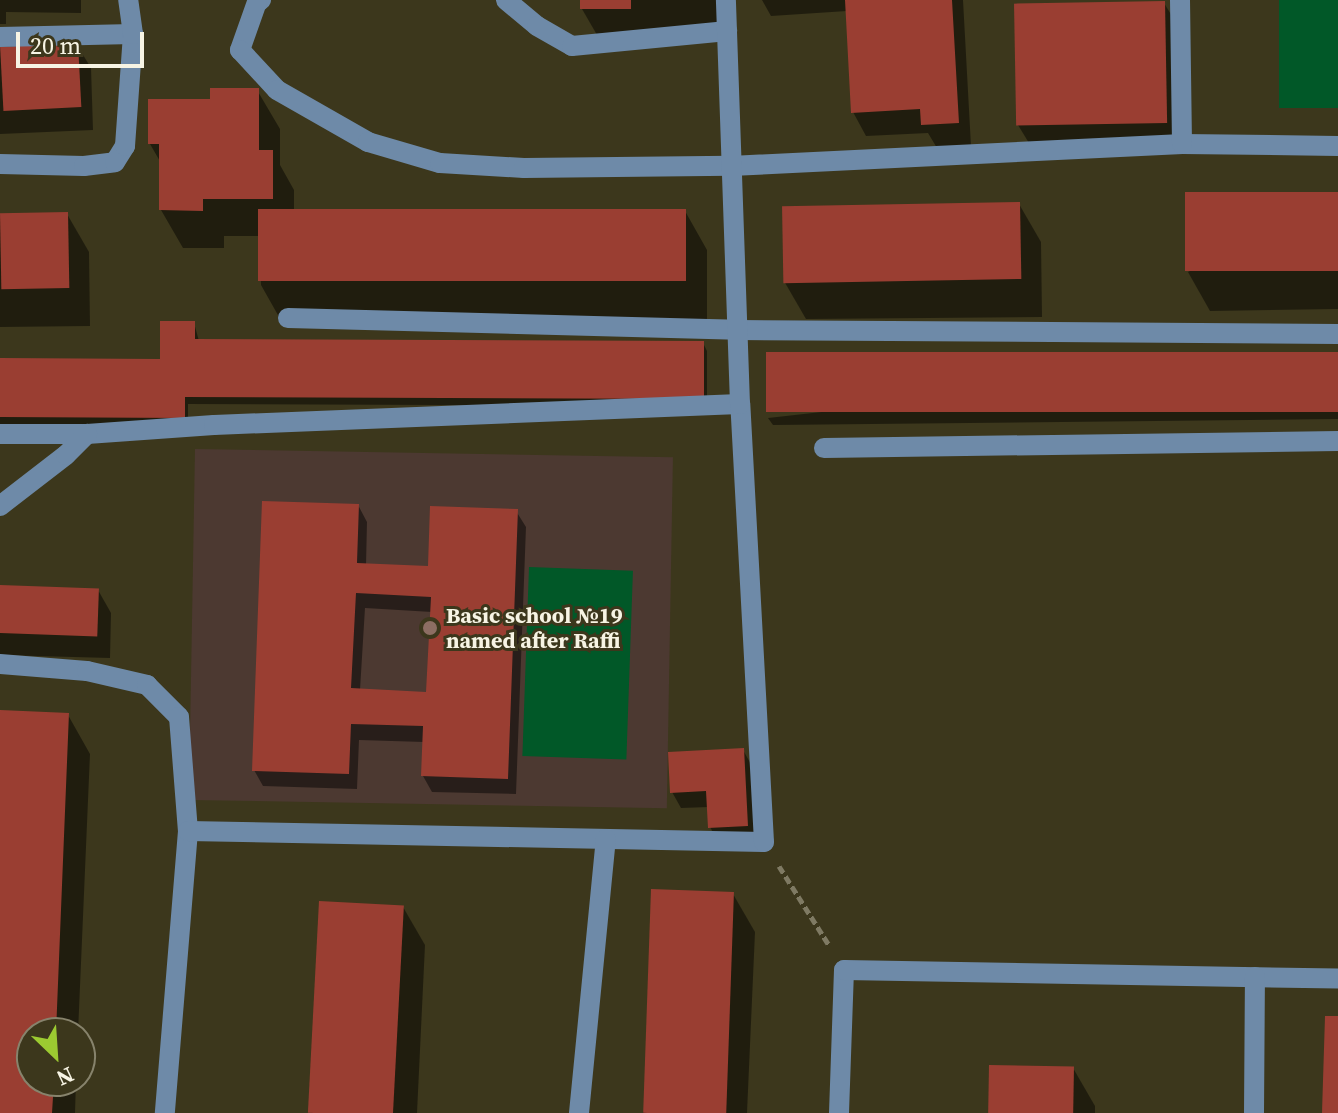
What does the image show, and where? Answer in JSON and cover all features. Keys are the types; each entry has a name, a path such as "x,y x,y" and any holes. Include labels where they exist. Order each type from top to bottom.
{"lane":[{"path":"0,164 84,166 115,162 125,146 133,34 128,0"},
{"path":"261,0 257,2 240,50 277,90 368,142 440,163 524,168 731,166 1182,144 1338,146"},
{"path":"506,0 537,26 572,46 727,31"},
{"path":"188,831 764,842 740,404 726,0"},
{"path":"1180,0 1182,144"},
{"path":"0,37 133,34"},
{"path":"288,318 737,330 1338,334"},
{"path":"0,434 87,434 214,425 740,404"},
{"path":"0,506 66,455 87,434"},
{"path":"824,448 1338,441"},
{"path":"0,664 87,671 147,685 179,717 188,831 165,1113"},
{"path":"579,1113 606,839"},
{"path":"839,1113 844,970 1338,979"},
{"path":"1254,1113 1255,977"}],"path":[{"path":"800,900 817,927"}],"shaded area":[{"name":"Basic school №19 named after Raffi","path":"195,449 673,457 667,808 189,800"}],"green space":[{"path":"1279,0 1338,0 1338,108 1279,108"},
{"path":"529,567 633,571 626,760 522,756"}],"building":[{"path":"580,0 631,0 631,9 580,9"},
{"path":"845,0 952,0 959,123 921,125 920,109 851,113"},
{"path":"1165,1 1167,123 1016,126 1014,4"},
{"path":"78,43 81,107 3,111 0,47"},
{"path":"210,88 259,88 259,150 273,150 273,199 203,199 203,211 159,210 159,144 148,144 148,99 210,99"},
{"path":"1185,192 1338,192 1338,271 1185,271"},
{"path":"1020,202 1021,279 783,283 782,206"},
{"path":"258,209 686,209 686,281 258,281"},
{"path":"68,212 69,288 1,289 0,213"},
{"path":"160,321 195,321 195,339 704,341 704,399 185,397 185,418 0,417 0,358 160,359"},
{"path":"766,352 1338,352 1338,412 766,412"},
{"path":"262,501 359,504 357,563 428,566 430,506 518,509 508,779 421,776 423,726 351,724 349,774 252,771","holes":["356,593 431,597 426,692 351,688"]},
{"path":"0,585 99,588 97,636 0,633"},
{"path":"0,710 69,713 57,1017 16,1017 16,1097 53,1097 52,1113 0,1113"},
{"path":"744,748 748,826 708,828 706,791 670,793 668,752"},
{"path":"651,889 734,892 726,1113 643,1113"},
{"path":"319,901 404,905 393,1113 308,1113"},
{"path":"1325,1016 1338,1016 1338,1113 1322,1113"},
{"path":"989,1065 1074,1066 1073,1113 988,1113"}],"place":[{"name":"Basic school №19 named after Raffi","path":"430,628"}]}
